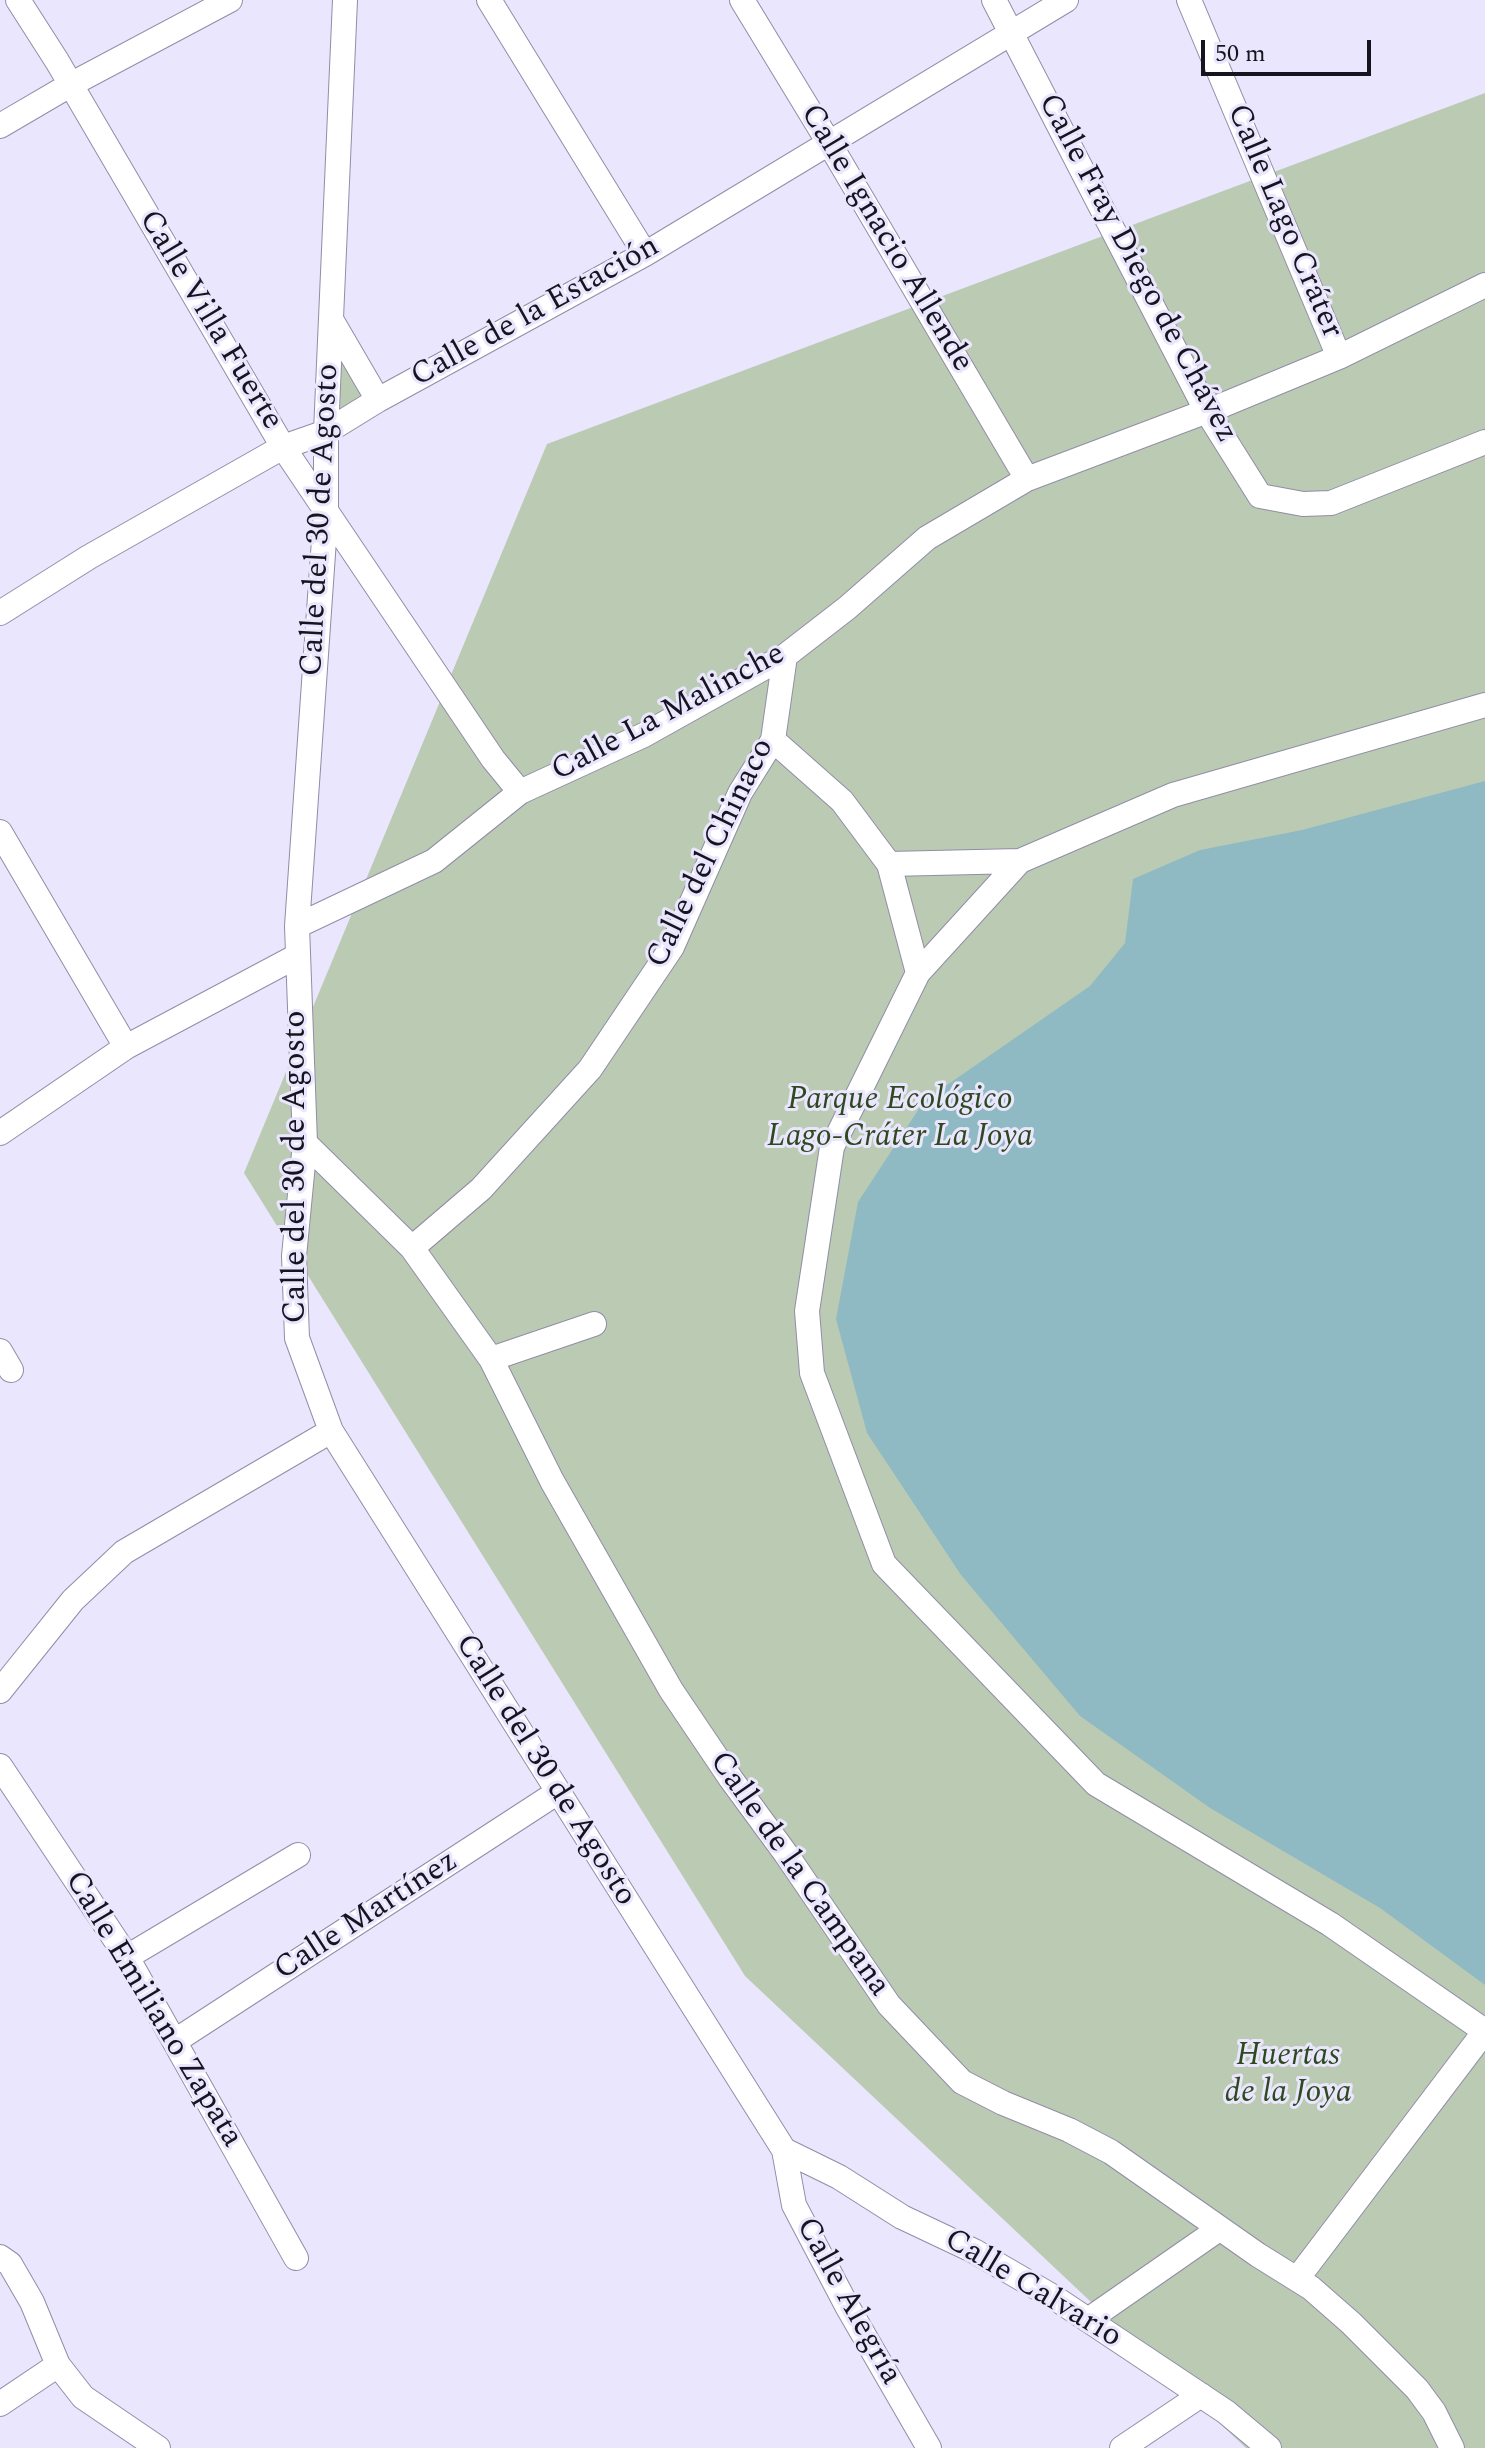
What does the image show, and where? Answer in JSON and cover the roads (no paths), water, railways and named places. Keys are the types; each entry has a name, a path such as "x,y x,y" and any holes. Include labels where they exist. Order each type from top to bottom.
{"street":[{"name":"Calle Villa Fuerte","path":"18,0 283,447 493,759 520,792"},
{"path":"0,126 230,0"},
{"name":"Calle del 30 de Agosto","path":"345,0 326,432 326,511 297,926 305,1143 294,1256 297,1338 331,1431 784,2150"},
{"path":"489,0 645,254"},
{"name":"Calle Ignacio Allende","path":"742,0 1027,479"},
{"name":"Calle Fray Diego de Chávez","path":"994,0 1206,410 1260,496 1303,504 1331,503 1485,442"},
{"name":"Calle de la Estación","path":"0,613 89,557 283,447 326,432 378,400 645,254 1066,0"},
{"name":"Calle Lago Cráter","path":"1189,0 1339,357"},
{"name":"Calle La Malinche","path":"297,926 434,861 520,792 644,735 785,656 847,608 927,538 1027,479 1339,357 1485,285"},
{"path":"332,321 378,400"},
{"name":"Calle del Chinaco","path":"412,1248 481,1189 590,1069 672,947 740,793 773,740 785,656"},
{"path":"889,864 1020,861 1173,795 1485,705"},
{"path":"773,740 842,801 889,864 918,973"},
{"path":"0,832 126,1047"},
{"path":"1020,861 918,973 832,1147 807,1311 812,1373 884,1564 1096,1784 1330,1924 1485,2031 1297,2279"},
{"path":"0,1133 126,1047 297,956"},
{"name":"Calle de la Campana","path":"305,1143 412,1248 491,1359 552,1481 671,1690 889,2005 962,2082 1111,2152 1219,2229 1311,2288 1417,2389 1434,2412 1452,2448"},
{"path":"491,1359 594,1324"},
{"path":"0,1691 73,1600 124,1552 331,1431"},
{"name":"Calle Emiliano Zapata","path":"0,1766 127,1957 296,2258"},
{"name":"Calle Martínez","path":"175,2041 558,1792"},
{"path":"127,1957 298,1855"},
{"name":"Calle Calvario","path":"784,2150 839,2177 902,2217 974,2251 1055,2298 1226,2412 1269,2448"},
{"name":"Calle Alegría","path":"784,2150 794,2205 847,2306 929,2448"},
{"path":"1088,2320 1219,2229"},
{"path":"0,2257 10,2264 32,2302 58,2365 83,2397 158,2448"},
{"path":"0,2404 58,2365"},
{"path":"1122,2448 1201,2395"}],"park label":[{"name":"Parque Ecológico Lago-Cráter La Joya","path":"900,1120"},
{"name":"Huertas de la Joya","path":"1288,2076"}]}
